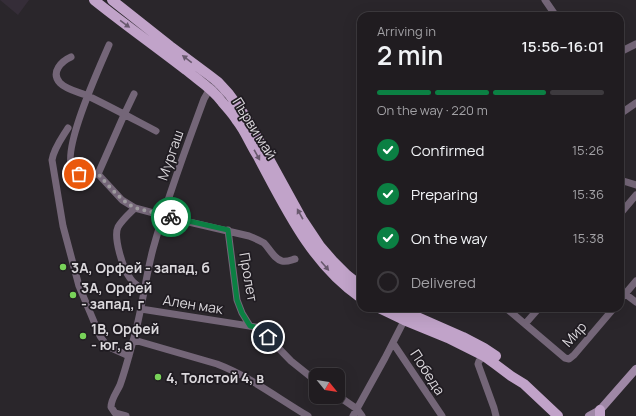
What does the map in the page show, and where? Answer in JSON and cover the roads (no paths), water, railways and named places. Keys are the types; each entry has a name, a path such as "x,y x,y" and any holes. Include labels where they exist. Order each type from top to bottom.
{"main road":[{"name":"Първи май","path":"94,0 221,99 238,122 307,244 340,282 357,295"},
{"name":"Първи май","path":"112,0 218,82 229,94 246,117 302,219 320,246 347,275 357,283"},
{"path":"391,312 463,337 484,348 499,357 516,371 524,384"},
{"path":"401,312 406,317 484,356 524,384 558,416"},
{"path":"589,416 599,414 636,369"}],"street":[{"path":"545,0 553,12"},
{"path":"624,50 636,44"},
{"path":"109,45 75,132 71,154 71,163 74,171 79,174 98,174 134,94"},
{"path":"71,57 64,60 57,71 59,82 64,86 88,96 156,131"},
{"name":"Мургаш","path":"126,416 115,413 111,407 111,403 120,384 134,340 153,251 163,215 204,99 218,82"},
{"path":"624,111 636,103"},
{"path":"68,128 56,148 52,160 65,233 79,286 100,336 107,346 129,356"},
{"name":"Пролет","path":"98,174 122,200 135,208 249,236 264,244 279,260 285,262 295,259"},
{"path":"624,181 636,184"},
{"path":"624,209 636,195"},
{"path":"135,208 118,227 117,242 122,264 126,272 132,281 144,290"},
{"name":"Пролет","path":"228,230 237,300 242,313 250,326"},
{"path":"624,291 636,281"},
{"path":"624,293 636,302"},
{"name":"Ален мак","path":"141,309 256,327 260,329 291,361 309,375"},
{"path":"510,312 524,324 534,312"},
{"name":"Мир","path":"524,324 565,358 569,359 611,312"},
{"path":"353,416 406,317"},
{"path":"134,340 230,369 308,416"},
{"name":"Победа","path":"393,343 442,416"},
{"path":"484,356 478,364 496,416"},
{"path":"345,401 357,409 362,416"}],"place":[{"name":"3А, Орфей - запад, б","path":"63,267"},
{"name":"3А, Орфей - запад, г","path":"73,295"},
{"name":"1В, Орфей - юг, а","path":"83,336"},
{"name":"4, Толстой 4, в","path":"158,377"}]}
